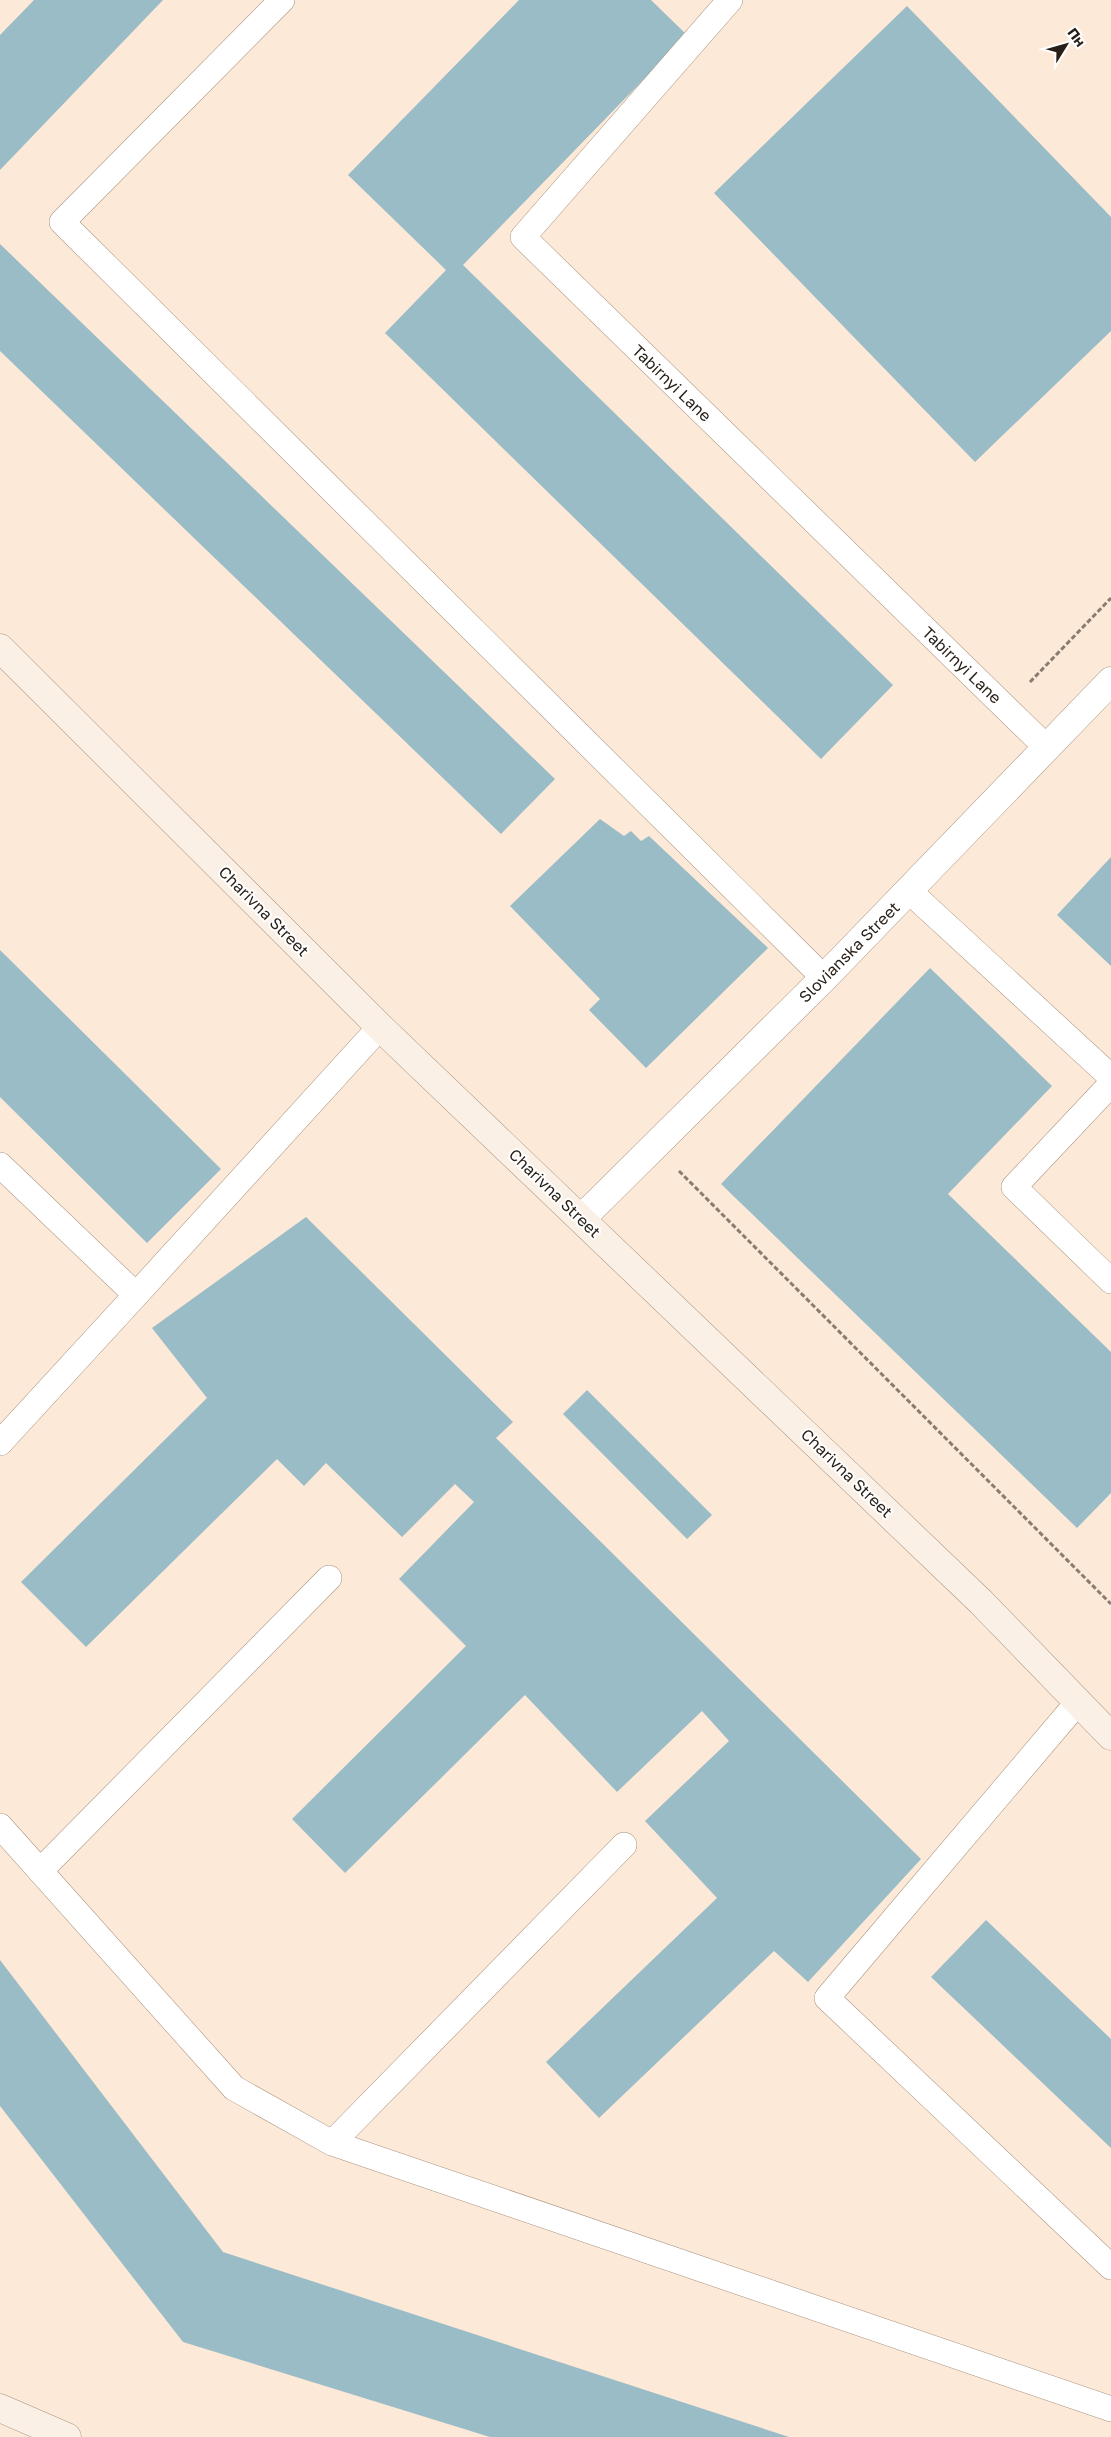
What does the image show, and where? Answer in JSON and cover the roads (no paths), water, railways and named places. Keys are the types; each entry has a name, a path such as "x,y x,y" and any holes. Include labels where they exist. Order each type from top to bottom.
{"street":[{"name":"Charivna Street","path":"0,648 380,1027 582,1218 981,1602 1111,1736"},
{"name":"Slovianska Street","path":"582,1218 824,978 1111,681"},
{"path":"0,2408 67,2437"}],"lane":[{"path":"282,0 62,222 824,978"},
{"name":"Tabirnyi Lane","path":"730,0 523,237 1047,748"},
{"path":"909,891 1111,1077"},
{"path":"0,1443 380,1027"},
{"path":"1111,1084 1014,1187 1111,1280"},
{"path":"0,1165 136,1295"},
{"path":"40,1871 329,1578"},
{"path":"1078,1702 827,1998 1111,2267"},
{"path":"0,1826 234,2088 332,2143 1111,2409"},
{"path":"332,2143 624,1844"}]}
